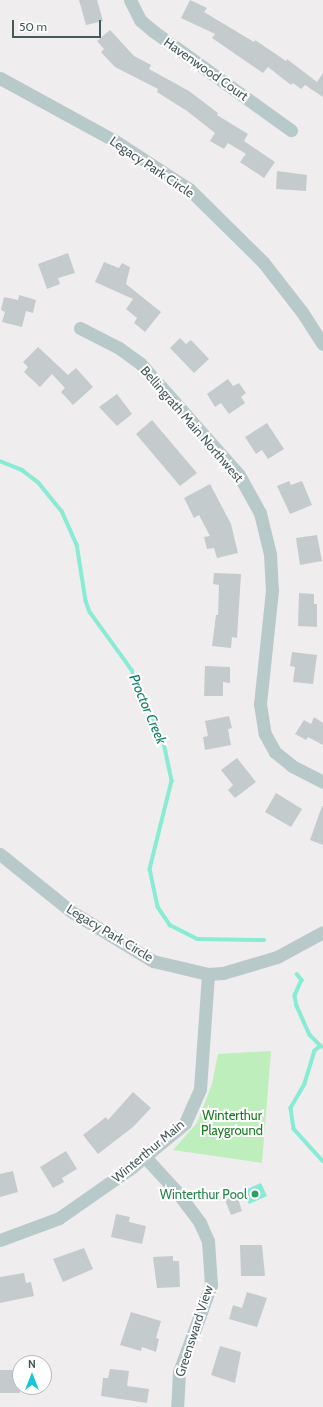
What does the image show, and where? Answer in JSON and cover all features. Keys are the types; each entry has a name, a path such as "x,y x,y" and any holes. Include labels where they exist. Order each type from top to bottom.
{"street":[{"name":"Havenwood Court","path":"130,0 140,20 153,31 291,130"},
{"name":"Legacy Park Circle","path":"0,78 115,141 188,189 263,262 323,344"},
{"name":"Bellingrath Main Northwest","path":"80,328 119,348 148,372 239,475 260,513 270,554 272,590 260,704 265,734 274,752 292,766 323,782"},
{"name":"Legacy Park Circle","path":"0,854 72,912 153,961 208,974 223,973 277,958 323,932"},
{"name":"Winterthur Main","path":"0,1240 59,1218 146,1157 185,1123 200,1088 208,974"},
{"name":"Greensward View","path":"146,1157 177,1192 200,1223 208,1241 211,1285 178,1372 176,1407"}],"green space":[{"name":"Winterthur Playground","path":"271,1051 262,1163 173,1150 197,1123 212,1084 218,1054"}],"shaded area":[{"name":"Winterthur Pool","path":"261,1183 267,1196 249,1204 243,1191"}],"building":[{"path":"79,0 97,0 103,21 86,25"},
{"path":"190,0 207,8 204,12 254,42 255,40 286,61 287,59 317,82 323,73 323,97 305,85 301,89 293,83 291,85 268,67 263,73 212,38 215,34 181,18"},
{"path":"110,30 134,56 151,65 149,69 189,91 218,113 217,115 248,134 244,141 275,162 264,178 240,162 246,154 228,143 224,149 210,141 215,133 187,111 157,92 158,89 115,67 101,52 104,49 97,41"},
{"path":"277,171 307,175 306,191 276,189"},
{"path":"68,253 75,273 58,278 60,284 47,289 38,264"},
{"path":"104,262 119,268 122,263 130,267 126,284 161,312 145,332 134,323 137,318 126,309 133,299 95,282"},
{"path":"19,295 36,300 33,313 26,311 22,327 2,322 5,312 1,310 4,297 18,300"},
{"path":"180,338 186,344 191,340 209,359 194,373 170,348"},
{"path":"38,347 68,375 76,368 93,387 73,405 61,392 65,388 52,374 40,387 24,372 28,367 23,362"},
{"path":"228,379 233,386 239,383 246,393 241,397 245,403 229,414 221,403 215,407 207,394"},
{"path":"117,394 132,414 117,426 99,407"},
{"path":"152,420 197,473 180,486 136,434"},
{"path":"267,423 284,449 268,459 262,450 256,454 245,437"},
{"path":"289,481 291,485 302,481 312,505 290,514 277,486"},
{"path":"210,484 231,524 238,553 217,558 214,548 207,549 204,537 210,536 199,515 194,518 184,498"},
{"path":"317,535 322,561 300,565 296,538"},
{"path":"214,573 241,574 237,638 232,637 231,648 212,646 216,615 218,615 219,585 213,584"},
{"path":"299,593 314,594 314,604 317,604 317,627 298,626"},
{"path":"292,652 317,655 313,684 293,682 295,667 290,666"},
{"path":"205,666 230,667 230,683 223,682 223,696 204,696"},
{"path":"229,716 232,728 228,729 231,745 205,750 203,737 208,736 205,721"},
{"path":"314,717 323,723 323,745 308,737 306,740 295,734 304,720 311,724"},
{"path":"237,758 256,782 235,798 228,790 233,785 221,770"},
{"path":"276,793 302,809 291,827 265,812"},
{"path":"323,806 323,845 310,840"},
{"path":"133,1092 151,1108 133,1127 98,1154 83,1135 106,1117 108,1120"},
{"path":"66,1151 77,1169 62,1178 64,1182 53,1188 40,1167"},
{"path":"13,1171 18,1192 0,1197 0,1174"},
{"path":"237,1196 242,1211 231,1215 225,1200"},
{"path":"116,1214 130,1217 129,1222 146,1226 142,1244 111,1237"},
{"path":"240,1245 262,1245 265,1276 241,1276"},
{"path":"84,1248 93,1269 63,1282 53,1259"},
{"path":"173,1256 173,1261 179,1261 180,1287 157,1288 153,1257"},
{"path":"24,1273 26,1283 31,1282 34,1296 0,1303 0,1277"},
{"path":"247,1292 267,1298 257,1327 229,1319 233,1305 242,1308"},
{"path":"131,1312 161,1321 156,1338 159,1339 156,1352 142,1347 141,1351 120,1345"},
{"path":"220,1346 241,1352 235,1383 211,1375"},
{"path":"110,1369 129,1371 127,1386 149,1389 147,1403 101,1396 103,1378 108,1378"},
{"path":"0,1370 12,1370 12,1393 0,1393"}],"waterway":[{"name":"Proctor Creek","path":"0,461 22,470 39,483 62,511 77,544 86,601 90,612 132,670 164,743 172,781 150,869 158,907 170,925 197,939 264,940"},
{"name":"Proctor Creek","path":"297,974 302,980 295,996 297,1006 310,1035 321,1046 315,1051 305,1084 291,1108 294,1129 323,1161"}],"place":[{"name":"Winterthur Pool","path":"255,1194"}]}
